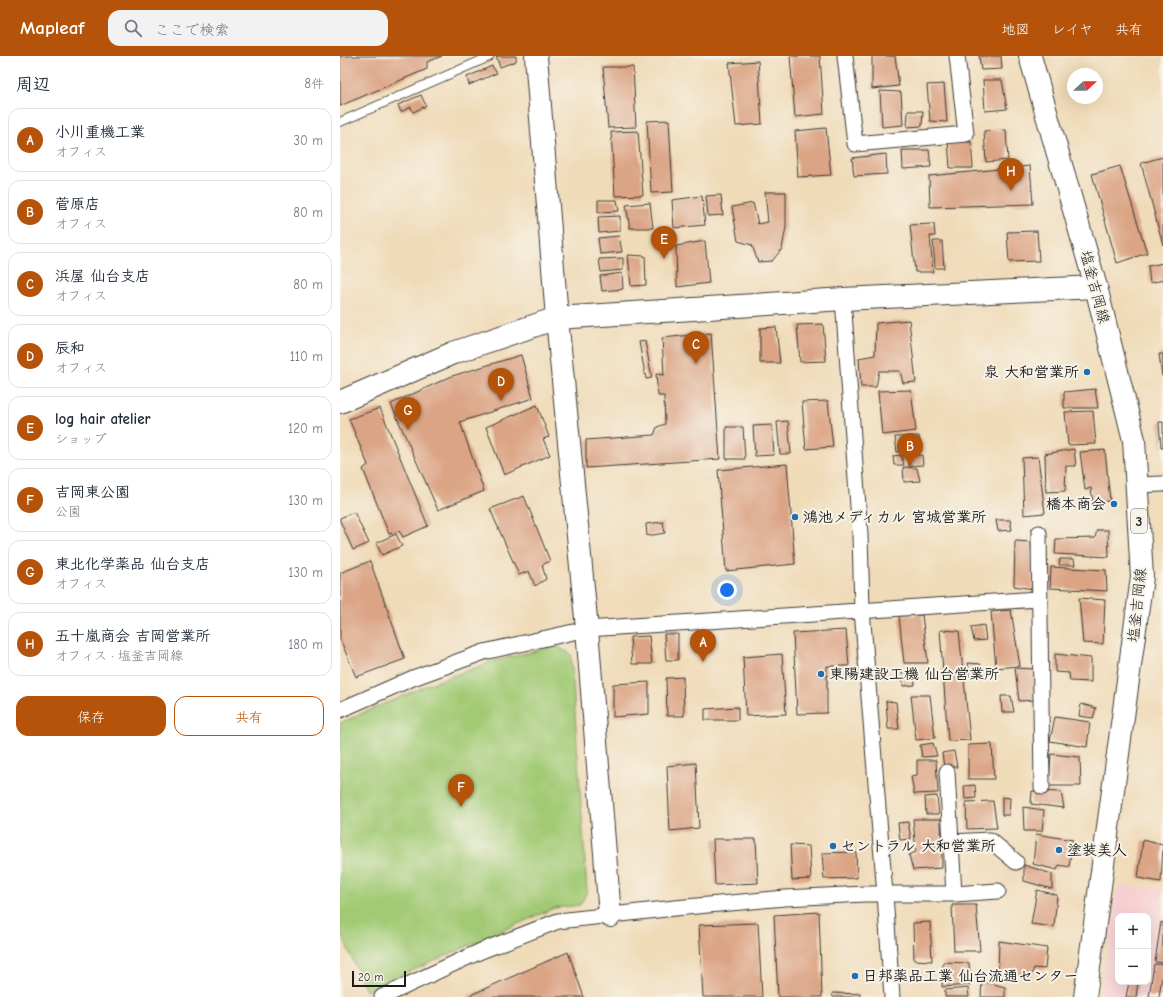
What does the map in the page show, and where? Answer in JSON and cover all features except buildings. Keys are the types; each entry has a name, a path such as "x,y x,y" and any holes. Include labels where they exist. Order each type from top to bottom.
{"street":[{"path":"536,56 557,318 587,629 610,916"},
{"path":"846,56 855,144 966,134 957,56"},
{"name":"塩釜吉岡線","path":"1030,56 1096,287 1134,440 1137,485 1142,577 1085,997"},
{"path":"340,402 453,353 557,318 843,299 1096,287"},
{"path":"843,299 860,534 862,610 892,997"},
{"path":"1137,485 1163,484"},
{"path":"1038,533 1042,787"},
{"path":"340,710 413,678 484,652 587,629 862,610 1039,600"},
{"path":"947,772 954,894"},
{"path":"951,842 990,840 1016,862"},
{"path":"382,997 481,951 558,921 785,898 885,894 954,894 998,891"}],"lane":[{"path":"340,122 489,57 488,56"}],"shaded area":[{"path":"1118,885 1163,890 1163,997 1100,997"}],"green space":[{"path":"556,646 571,654 587,892 580,905 554,908 366,991 340,930 340,723 430,684 494,661"}],"place":[{"name":"五十嵐商会 吉岡営業所","path":"1011,191"},
{"name":"log hair atelier","path":"664,259"},
{"name":"浜屋 仙台支店","path":"696,364"},
{"name":"泉 大和営業所","path":"1087,372"},
{"name":"辰和","path":"501,401"},
{"name":"東北化学薬品 仙台支店","path":"408,430"},
{"name":"菅原店","path":"910,466"},
{"name":"橋本商会","path":"1114,504"},
{"name":"鴻池メディカル 宮城営業所","path":"795,517"},
{"name":"小川重機工業","path":"703,662"},
{"name":"東陽建設工機 仙台営業所","path":"821,674"},
{"name":"吉岡東公園","path":"461,807"},
{"name":"セントラル 大和営業所","path":"833,846"},
{"name":"塗装美人","path":"1059,850"},
{"name":"日邦薬品工業 仙台流通センター","path":"855,976"}]}
